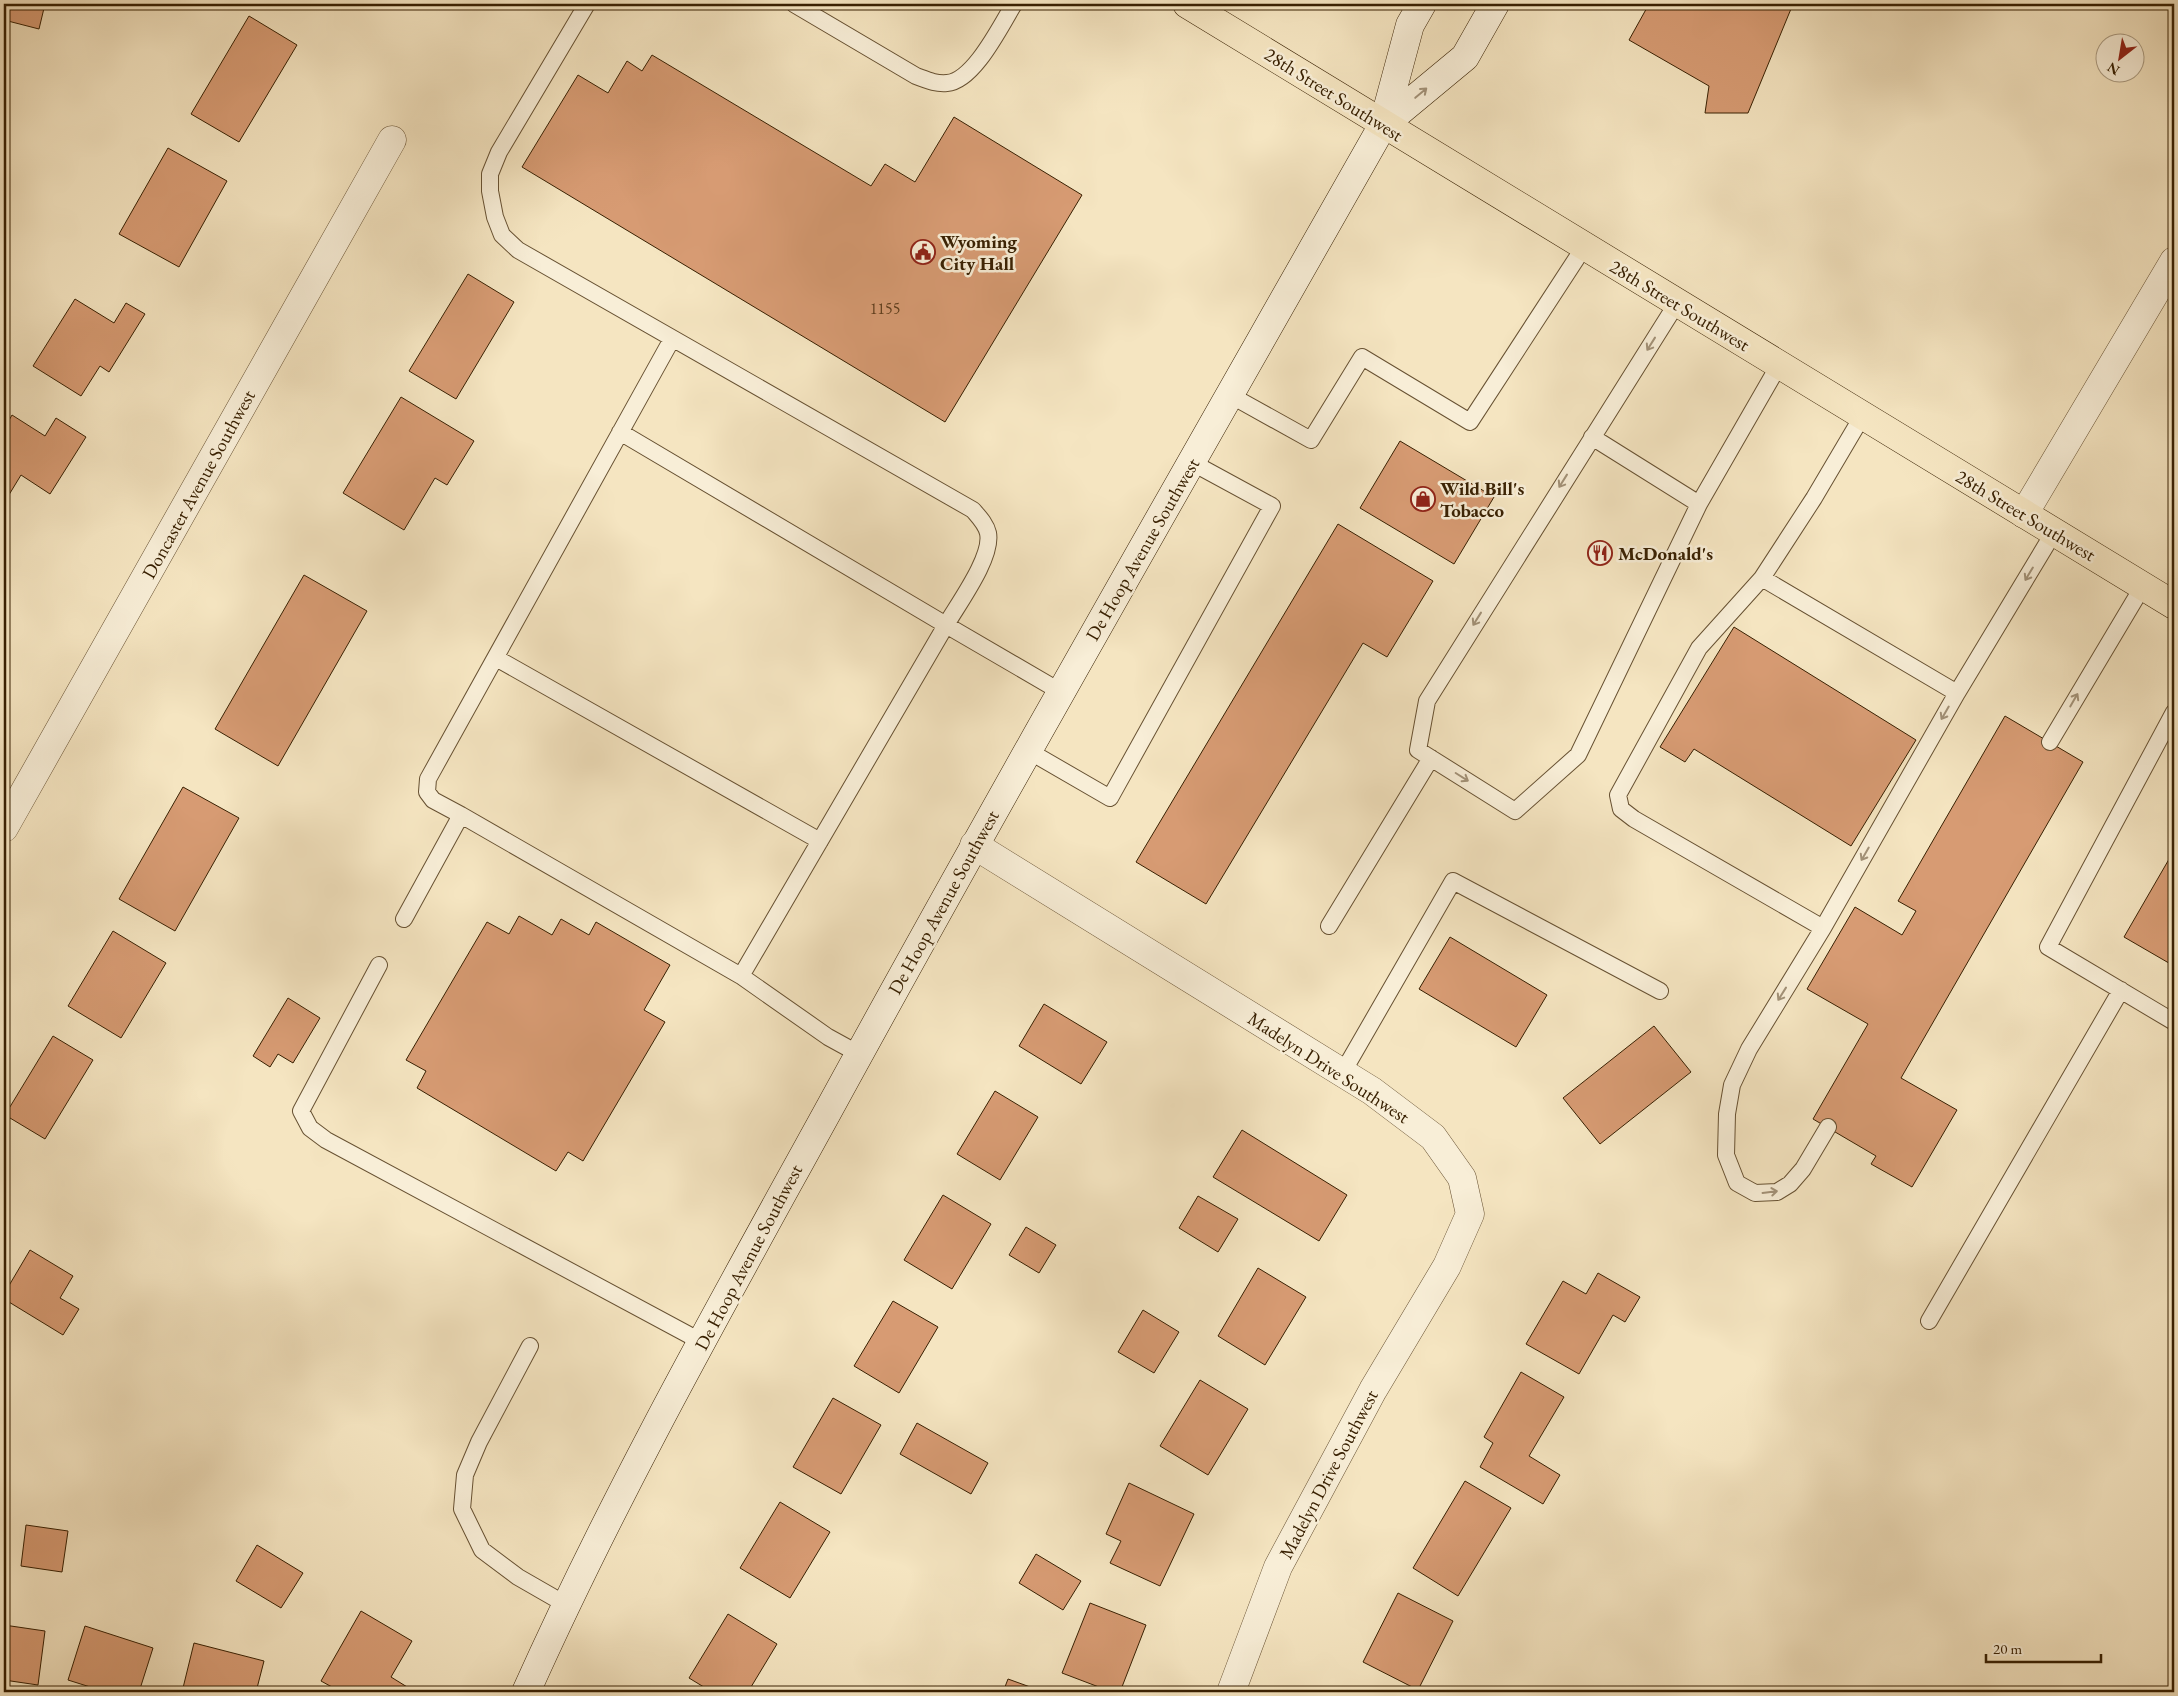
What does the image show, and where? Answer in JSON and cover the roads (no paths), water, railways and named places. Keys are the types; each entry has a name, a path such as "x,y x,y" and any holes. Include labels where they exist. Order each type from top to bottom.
{"main road":[{"name":"28th Street Southwest","path":"1187,4 1383,125 1864,415 2174,606"}],"street":[{"path":"1383,125 1410,25 1422,4"},
{"path":"1383,125 1465,57 1495,4"},
{"name":"De Hoop Avenue Southwest","path":"526,1692 565,1604 702,1342 859,1054 1027,750 1383,125"},
{"name":"Doncaster Avenue Southwest","path":"4,828 392,140"},
{"path":"2024,514 2174,261"},
{"name":"Madelyn Drive Southwest","path":"974,844 1372,1091 1433,1137 1462,1178 1470,1214 1447,1266 1373,1390 1278,1568 1231,1692"}],"lane":[{"path":"587,4 499,152 490,174 490,191 495,217 502,235 518,250 973,510 983,521 988,534 988,549 980,567 741,976"},
{"path":"794,4 916,76 932,83 949,83 967,72 983,55 1014,4"},
{"path":"1230,395 1311,440 1362,357 1470,422 1584,247"},
{"path":"1677,303 1427,701 1418,750 1515,811 1578,755 1699,504 1779,365"},
{"path":"672,339 428,779 427,792 433,800 741,976 828,1036 859,1054"},
{"path":"1823,928 1634,819 1621,809 1618,795 1699,648 1762,578 1814,498 1864,415"},
{"path":"620,432 1061,692"},
{"path":"1592,437 1699,504"},
{"path":"1027,750 1110,798 1272,506 1191,462"},
{"path":"1828,1127 1803,1169 1790,1184 1777,1192 1755,1193 1737,1183 1726,1155 1727,1114 1732,1085 1748,1049 1823,928 1957,693 2054,532"},
{"path":"1762,578 1957,693"},
{"path":"2050,742 2143,586"},
{"path":"496,658 820,841"},
{"path":"2174,712 2048,947 2174,1022"},
{"path":"1329,926 1431,758"},
{"path":"404,919 461,815"},
{"path":"1342,1072 1452,881 1660,991"},
{"path":"379,965 301,1111 310,1128 326,1140 702,1342"},
{"path":"1930,1321 2122,990"},
{"path":"530,1346 479,1442 465,1475 462,1509 482,1550 518,1577 565,1604"}],"place":[{"name":"Wyoming City Hall","path":"923,252"},
{"name":"Wild Bill's Tobacco","path":"1423,499"},
{"name":"McDonald's","path":"1600,553"}]}
